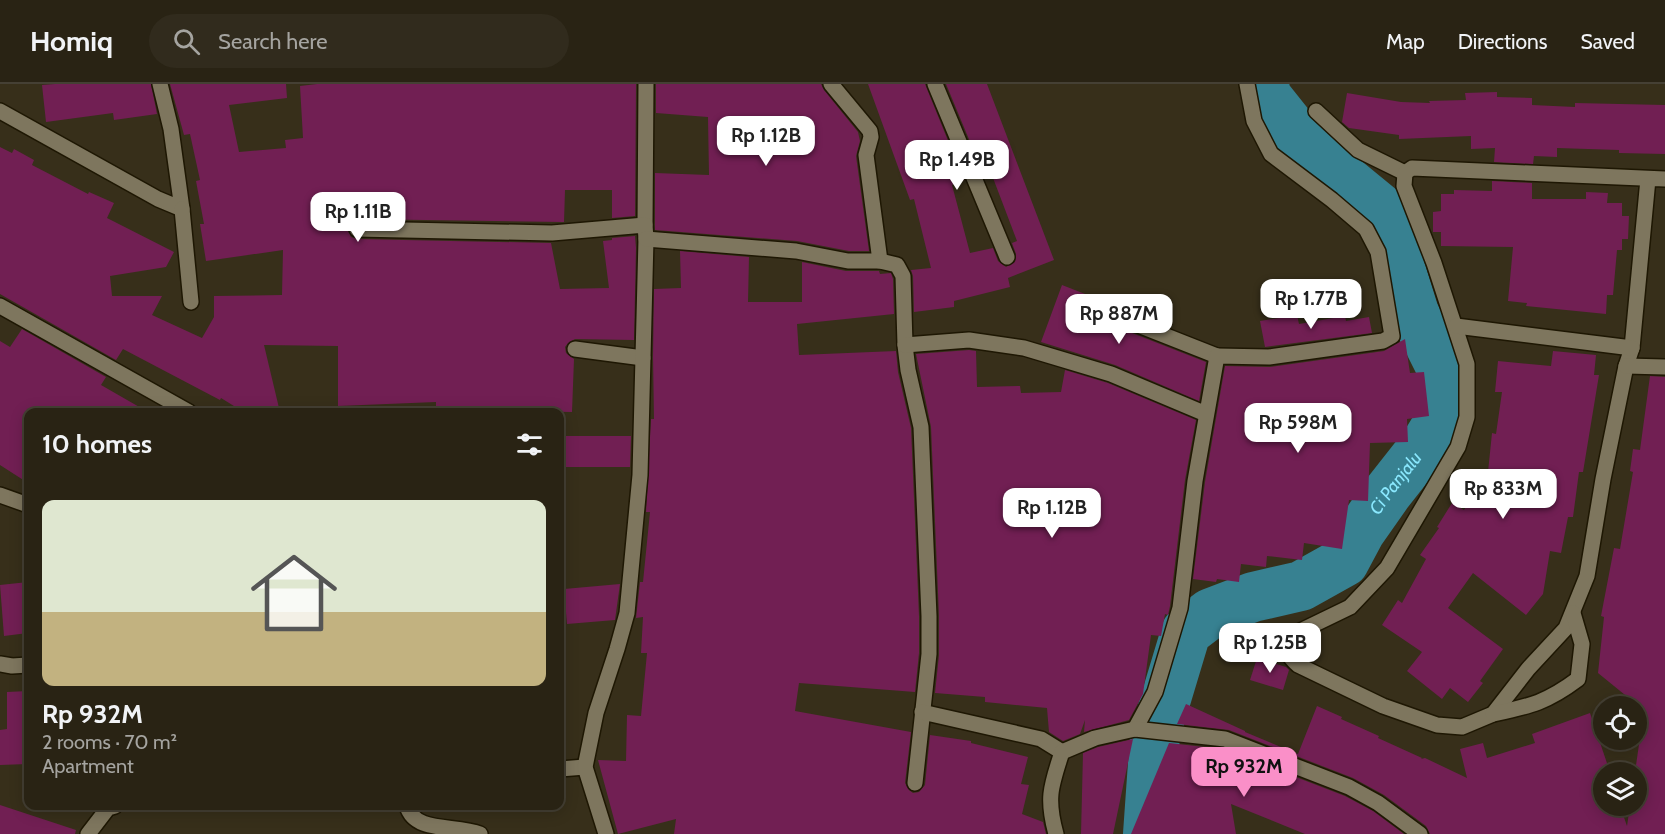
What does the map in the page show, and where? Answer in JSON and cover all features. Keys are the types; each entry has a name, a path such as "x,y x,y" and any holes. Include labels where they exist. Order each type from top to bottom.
{"street":[{"path":"160,84 171,129 191,302"},
{"path":"606,834 585,767 596,713 627,613 640,475 646,84"},
{"path":"831,84 870,131 871,137 866,155 880,261"},
{"path":"935,84 1007,257"},
{"path":"1113,315 1217,356 1269,357 1383,341 1392,336 1378,252 1366,229 1271,154 1254,121 1247,84"},
{"path":"0,111 158,199 182,210"},
{"path":"1316,111 1358,150 1405,173"},
{"path":"1405,173 1412,168 1665,179"},
{"path":"1405,173 1404,186 1467,364 1467,417 1458,447 1387,568 1350,607 1288,638 1287,650 1290,659 1383,706 1437,725 1462,727 1493,714 1539,704 1578,679 1582,644 1573,613"},
{"path":"1493,714 1528,669 1566,628 1587,576 1603,479 1626,366 1632,348 1648,179"},
{"path":"357,229 552,233 645,232 795,251 848,261 880,261 897,265 903,276 908,370 921,427 929,635 915,783"},
{"path":"0,306 182,408"},
{"path":"1455,326 1632,348"},
{"path":"905,345 969,340 1024,348 1111,374 1206,414"},
{"path":"575,349 643,358"},
{"path":"1138,729 1155,692 1180,608 1192,502 1217,356"},
{"path":"1626,366 1665,367"},
{"path":"0,495 24,504"},
{"path":"0,663 12,666 24,664"},
{"path":"922,711 1041,739 1062,752"},
{"path":"1056,834 1051,817 1050,791 1062,752 1095,738 1138,729 1225,739 1349,787 1377,803 1420,834"},
{"path":"564,769 585,767"},
{"path":"88,832 109,810"},
{"path":"408,810 417,824 428,828 480,834"}],"building":[{"path":"151,84 157,114 114,120 113,113 46,122 42,85"},
{"path":"170,84 286,84 287,98 229,105 239,152 286,148 285,140 303,138 300,86 317,84 636,84 635,216 612,218 612,190 565,190 564,222 357,219 349,224 347,229 351,237 357,239 551,243 560,289 609,288 603,241 635,236 634,340 575,339 568,343 565,347 566,353 574,359 572,412 564,412 564,408 436,408 436,402 338,406 338,346 264,345 279,408 237,408 123,349 116,360 0,294 0,147 12,153 14,149 34,160 32,165 88,194 89,192 114,203 107,218 174,252 166,267 110,276 112,296 162,296 152,315 202,338 214,317 214,296 282,295 283,250 206,261 200,224 204,224 196,181 200,180 190,134 184,135"},
{"path":"656,84 821,84 858,132 860,141 856,156 869,251 849,251 797,241 655,230 655,173 709,175 708,117 656,113"},
{"path":"868,84 925,84 964,180 952,185 970,253 993,248 998,261 1006,267 1015,262 1016,254 1012,243 1017,241 990,170 983,173 946,84 987,84 1054,260 1008,278 1010,287 954,301 954,307 914,312 911,270 931,268 914,199 910,200"},
{"path":"1497,92 1497,97 1532,98 1532,105 1575,107 1575,103 1665,105 1665,154 1557,148 1557,157 1534,156 1533,164 1494,162 1495,148 1471,149 1471,136 1399,139 1399,135 1349,128 1342,122 1347,93 1401,102 1430,103 1429,101 1466,100 1465,93"},
{"path":"1492,181 1532,183 1532,199 1586,199 1586,192 1608,193 1607,203 1622,203 1622,216 1629,216 1628,239 1622,239 1622,250 1617,250 1613,295 1607,295 1606,314 1526,306 1527,303 1508,301 1513,247 1441,246 1441,232 1433,232 1433,212 1441,211 1441,194 1454,194 1454,190 1492,191"},
{"path":"680,251 749,257 748,302 802,302 802,262 846,271 891,273 894,314 797,324 799,355 896,351 898,372 911,428 919,616 919,653 915,692 799,683 795,711 911,732 905,783 913,793 919,792 925,785 930,735 971,741 971,743 1028,757 1021,784 1029,785 1022,814 1043,822 1046,834 674,834 676,819 618,834 598,760 626,761 627,715 641,716 647,653 641,653 643,617 636,618 640,582 643,582 650,512 646,512 651,419 654,419 654,289 681,288"},
{"path":"1062,285 1103,301 1099,314 1109,324 1206,362 1199,401 1115,365 1041,342"},
{"path":"1297,315 1299,324 1345,316 1346,321 1369,317 1372,333 1265,347 1260,321"},
{"path":"22,329 106,377 101,385 141,408 24,408 24,480 0,465 0,341 10,347"},
{"path":"1405,339 1410,373 1424,372 1429,416 1407,419 1408,442 1370,443 1368,501 1349,500 1342,549 1304,543 1302,560 1267,556 1266,567 1241,564 1239,582 1193,579 1205,482 1225,366 1270,367 1384,351"},
{"path":"976,351 977,387 1020,386 1021,393 1061,392 1065,370 1108,383 1196,420 1185,480 1168,615 1165,614 1161,636 1151,635 1143,694 1129,720 1084,732 1085,720 1080,734 1063,741 1049,732 1047,708 985,702 985,697 935,693 939,655 939,616 931,427 916,354"},
{"path":"1553,351 1596,355 1594,375 1599,375 1583,472 1579,472 1573,517 1568,517 1561,553 1550,551 1543,594 1526,615 1473,573 1448,608 1503,649 1480,681 1483,683 1468,702 1450,688 1442,699 1407,671 1422,652 1382,625 1398,600 1402,603 1426,559 1420,555 1439,528 1437,527 1452,503 1464,510 1488,472 1492,433 1496,434 1502,392 1495,392 1498,361 1551,366"},
{"path":"1650,376 1665,377 1665,834 1430,834 1426,826 1384,795 1353,778 1229,730 1177,724 1186,704 1298,754 1317,706 1421,759 1425,758 1467,778 1460,749 1483,743 1487,758 1535,743 1532,734 1590,713 1593,722 1593,750 1603,750 1607,762 1593,762 1593,816 1624,816 1627,826 1628,816 1647,816 1647,762 1636,762 1638,750 1647,750 1647,696 1626,696 1598,673 1604,617 1601,616 1614,548 1620,549 1633,472 1630,471 1633,449 1640,450"},
{"path":"564,436 631,436 630,467 564,467"},
{"path":"24,582 24,634 4,636 0,585"},
{"path":"620,584 615,620 567,624 564,589"},
{"path":"1257,658 1289,670 1283,690 1250,680"},
{"path":"24,691 24,764 0,765 0,730 7,729 7,692"},
{"path":"1133,739 1113,834 1081,834 1083,753"},
{"path":"1169,743 1223,749 1345,796 1373,811 1404,834 1305,834 1231,804 1236,834 1131,834"},
{"path":"0,805 76,830 75,834 0,834"}],"waterway":[{"name":"Ci Panjalu","path":"1148,834 1155,735 1186,632 1211,613 1253,597 1301,586 1344,562 1360,532 1425,445 1442,417 1441,367 1414,313 1382,210 1310,151 1266,96 1264,84"}]}
